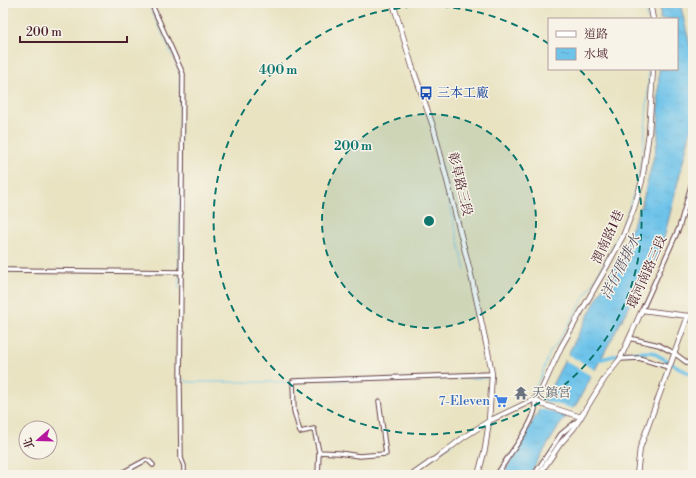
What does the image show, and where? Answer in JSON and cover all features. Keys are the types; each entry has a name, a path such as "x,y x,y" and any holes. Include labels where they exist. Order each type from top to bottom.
{"street":[{"path":"151,3 183,74 180,386 181,458 184,466 184,475"},
{"name":"彰草路三段","path":"393,3 412,66 434,129 471,275 492,374 485,449 478,475"},
{"path":"650,3 653,18"},
{"path":"692,3 693,8"},
{"name":"渭南路1巷","path":"535,399 541,392 561,347 623,236 634,208 642,181 647,147 651,112 653,70"},
{"name":"環河南路三段","path":"539,475 560,444 574,428 605,378 620,358 679,228 693,179"},
{"path":"3,270 182,272"},
{"path":"642,310 688,316 693,314"},
{"path":"637,475 640,448 688,316"},
{"path":"628,340 659,345 693,368"},
{"path":"620,358 640,358 669,366"},
{"path":"318,475 319,452 314,429 300,432 294,412 293,381 492,374"},
{"path":"535,399 541,404 581,417"},
{"path":"412,475 489,419 535,399"},
{"path":"497,475 528,427 535,408 535,399"},
{"path":"319,452 359,456 386,454 379,401"},
{"path":"534,475 561,434 581,417"},
{"path":"118,475 146,460 149,460 152,465"},
{"path":"419,475 421,468"}],"water":[{"name":"洋仔厝排水","path":"659,3 680,3 691,50 693,50 693,121 662,246 577,403 559,426 529,475 503,475 539,410 614,266 642,204 658,140 659,70 678,70 678,18 660,18 661,8"}],"pier":[{"path":"567,354 597,371 593,377 564,360"},
{"path":"544,401 575,409 569,417 538,408"}],"waterway":[{"path":"148,3 179,69 180,76 179,271"},
{"path":"645,3 647,18"},
{"path":"531,393 540,379 550,352 592,284 616,240 625,218 639,172 646,120 649,70"},
{"path":"440,163 465,270"},
{"path":"179,274 179,289"},
{"path":"179,330 177,378 179,379"},
{"path":"598,360 625,353 652,352 693,377"},
{"path":"331,381 489,378"},
{"path":"182,379 188,382 292,382"},
{"path":"407,475 453,443"}],"place":[{"name":"三本工廠","path":"426,93"},
{"name":"天鎮宮","path":"521,393"},
{"name":"7-Eleven","path":"501,401"}]}
